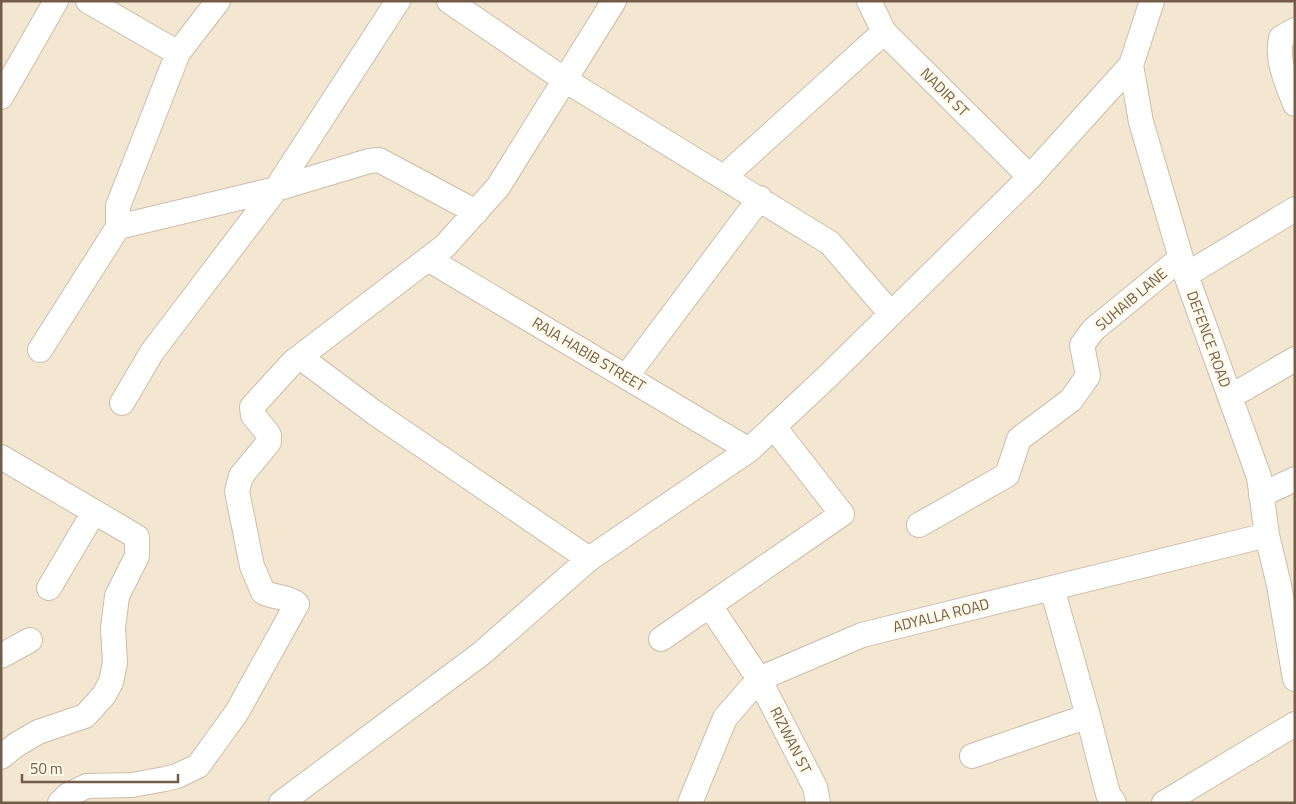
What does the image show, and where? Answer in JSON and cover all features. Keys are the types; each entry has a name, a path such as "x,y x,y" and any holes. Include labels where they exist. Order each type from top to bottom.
{"street":[{"path":"1,97 56,1"},
{"path":"88,1 178,53"},
{"path":"40,350 118,227 118,206 178,53 218,1"},
{"path":"122,403 152,352 276,189 398,1"},
{"path":"449,1 565,80 760,198 830,243 891,314"},
{"path":"60,803 68,795 87,786 132,785 177,776 198,766 237,712 297,604 290,599 272,597 262,592 247,547 237,491 241,476 269,442 269,434 253,415 252,407 300,357 445,246 476,212 498,187 614,1"},
{"name":"NADIR ST","path":"869,1 884,32 1030,177"},
{"name":"DEFENCE ROAD","path":"1152,1 1131,66 1141,122 1183,267 1258,477 1267,535 1279,585 1290,613 1295,679"},
{"path":"1295,30 1281,38 1279,48 1280,60 1295,104"},
{"path":"724,177 884,32"},
{"path":"281,803 482,653 589,560 749,450 1030,177 1131,66"},
{"path":"118,227 276,189 379,160 476,212"},
{"path":"626,377 760,198"},
{"name":"SUHAIB LANE","path":"919,525 1007,475 1019,439 1071,400 1088,376 1082,345 1093,330 1183,267 1295,209"},
{"name":"RAJA HABIB STREET","path":"428,259 749,450"},
{"path":"300,357 375,414 589,560"},
{"path":"1230,397 1295,359"},
{"path":"661,638 842,514 774,427"},
{"path":"1,457 137,537 137,556 117,596 113,628 115,663 111,682 104,696 85,716 38,732 16,745 1,757"},
{"path":"1261,495 1295,479"},
{"path":"50,588 94,512"},
{"name":"ADYALLA ROAD","path":"690,803 725,718 759,679 862,635 1267,535"},
{"path":"1052,588 1108,794 1114,803"},
{"name":"RIZWAN ST","path":"710,606 759,679 815,787 818,803"},
{"path":"1,656 30,640"},
{"path":"972,756 1088,716"},
{"path":"1164,803 1295,724"}],"shaded area":[{"path":"1,1 1295,1 1295,803 1,803"}]}
